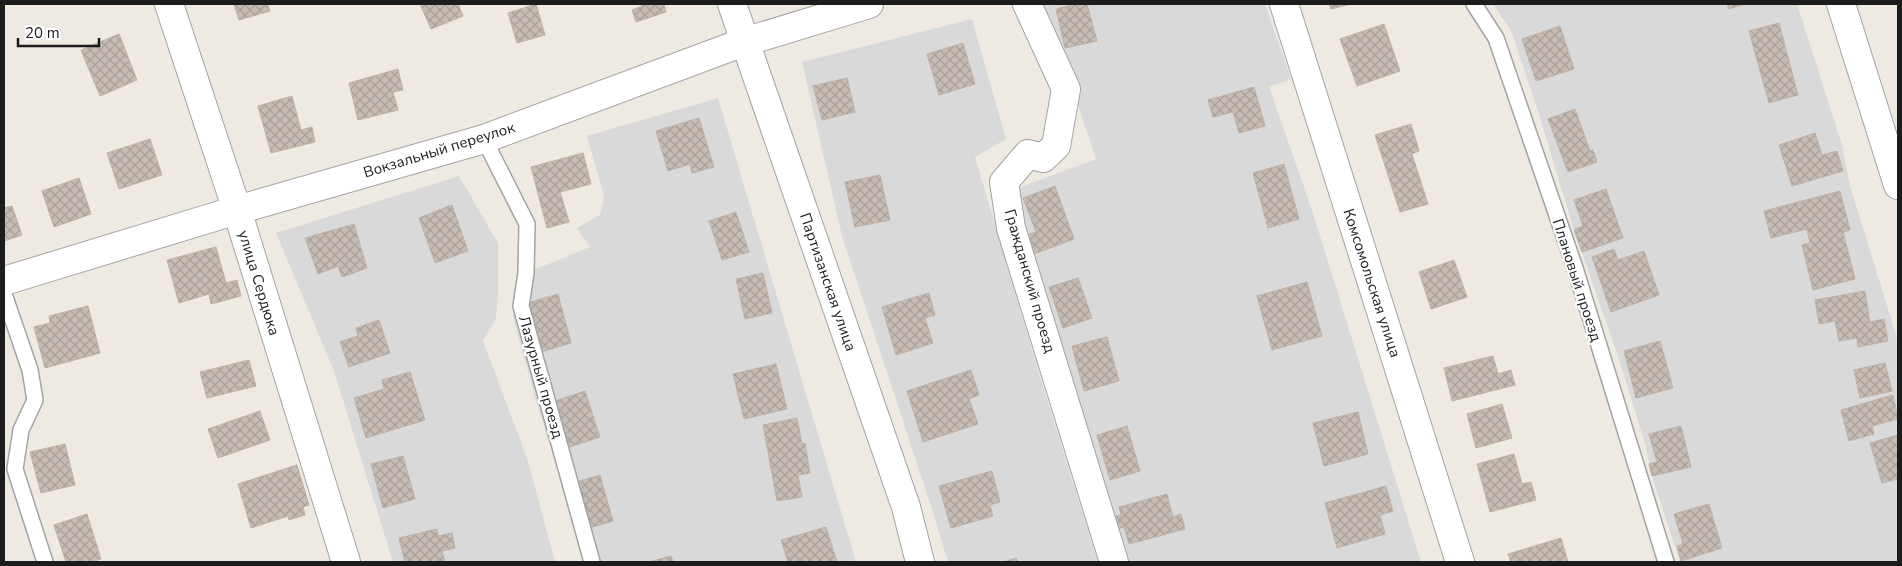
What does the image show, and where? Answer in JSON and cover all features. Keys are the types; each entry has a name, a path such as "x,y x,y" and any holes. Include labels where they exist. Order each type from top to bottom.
{"street":[{"name":"улица Сердюка","path":"169,4 237,210 346,562"},
{"name":"Партизанская улица","path":"732,4 906,507 920,562"},
{"name":"Вокзальный переулок","path":"4,281 237,210 484,139 744,42 869,4"},
{"name":"Гражданский проезд","path":"1027,4 1066,89 1056,146 1043,158 1028,154 1004,182 1012,228 1114,562"},
{"name":"Комсомольская улица","path":"1284,4 1460,562"},
{"path":"1841,4 1898,185"}],"lane":[{"name":"Плановый проезд","path":"1474,4 1496,38 1575,268 1666,562"},
{"name":"Лазурный проезд","path":"484,139 526,224 526,274 521,306 592,562"},
{"path":"4,294 30,370 35,400 22,430 15,469 45,562"}],"shaded area":[{"path":"1044,4 1265,4 1291,79 1269,87 1312,210 1421,562 1124,562 1109,516 1081,408 1037,276 1013,190 1096,159"},
{"path":"1493,4 1797,4 1842,145 1850,186 1898,341 1898,562 1680,562 1652,476 1646,447 1619,359 1574,230 1511,30"},
{"path":"972,19 1006,139 975,157 1044,390 1098,562 948,562 842,236 802,62"},
{"path":"718,98 856,562 587,562 537,404 513,318 519,276 590,247 577,228 600,215 604,196 587,136"},
{"path":"459,176 498,243 496,318 483,341 528,461 555,562 393,562 334,371 276,233"}],"building":[{"path":"234,4 267,4 270,11 239,20"},
{"path":"420,4 458,4 463,16 431,29"},
{"path":"536,4 545,35 517,43 508,13"},
{"path":"641,4 664,4 666,12 636,22 632,10 642,6"},
{"path":"1076,4 1087,4 1097,41 1065,48 1056,9"},
{"path":"1329,4 1351,4 1331,9"},
{"path":"1727,4 1744,4 1729,9"},
{"path":"1779,23 1798,95 1769,103 1749,31"},
{"path":"1384,24 1400,71 1357,86 1340,39"},
{"path":"1560,26 1574,69 1536,81 1522,39"},
{"path":"119,34 137,80 100,96 81,50"},
{"path":"963,43 975,84 939,95 927,54"},
{"path":"398,69 403,90 393,92 398,110 358,120 349,83"},
{"path":"847,78 855,112 822,120 813,86"},
{"path":"1254,87 1265,126 1239,133 1233,112 1213,117 1208,100"},
{"path":"292,96 301,130 312,127 315,142 271,153 258,106"},
{"path":"1575,109 1590,151 1593,150 1597,162 1568,172 1548,119"},
{"path":"699,118 714,167 692,173 690,164 668,171 656,131"},
{"path":"1411,124 1419,151 1412,154 1428,204 1400,212 1375,135"},
{"path":"1815,133 1822,155 1837,151 1843,171 1792,186 1779,145"},
{"path":"150,139 162,175 119,189 107,153"},
{"path":"583,153 591,184 560,192 569,222 547,228 531,167"},
{"path":"1284,164 1299,219 1268,228 1253,173"},
{"path":"880,175 890,220 855,227 845,182"},
{"path":"79,178 91,214 54,227 42,191"},
{"path":"1055,186 1074,239 1034,254 1027,235 1036,232 1023,198"},
{"path":"1606,189 1623,238 1582,252 1574,230 1583,226 1574,200"},
{"path":"1840,191 1850,230 1843,232 1855,279 1813,290 1802,245 1810,243 1807,229 1771,238 1764,211"},
{"path":"452,205 468,251 435,263 419,218"},
{"path":"12,206 22,235 4,241 4,208"},
{"path":"736,212 749,252 722,260 709,221"},
{"path":"354,224 367,268 342,277 338,266 318,274 305,238"},
{"path":"216,247 226,283 237,280 241,296 211,304 209,294 179,303 167,260"},
{"path":"1614,249 1618,260 1644,251 1659,295 1611,312 1592,257"},
{"path":"1454,260 1467,297 1431,309 1419,272"},
{"path":"763,273 772,313 745,319 736,279"},
{"path":"1078,278 1092,318 1063,328 1049,287"},
{"path":"1307,282 1322,336 1272,350 1257,296"},
{"path":"1865,291 1870,322 1884,319 1888,341 1858,347 1857,338 1839,341 1835,321 1819,324 1815,300"},
{"path":"929,293 935,315 925,318 933,343 896,355 882,307"},
{"path":"558,294 571,343 531,355 517,306"},
{"path":"88,306 100,353 45,368 34,327 50,323 49,316"},
{"path":"379,320 390,353 349,367 340,342 358,336 356,328"},
{"path":"1107,337 1119,381 1084,391 1072,346"},
{"path":"1660,341 1673,388 1636,398 1624,351"},
{"path":"1493,356 1498,374 1511,370 1515,385 1452,401 1444,368"},
{"path":"249,360 256,386 207,398 200,372"},
{"path":"1885,363 1892,391 1860,398 1854,370"},
{"path":"776,364 787,409 744,419 733,374"},
{"path":"971,370 979,395 969,399 978,424 923,442 907,391"},
{"path":"410,372 425,420 366,438 354,398 384,389 382,380"},
{"path":"585,391 600,437 558,451 543,405"},
{"path":"1893,395 1898,419 1872,426 1874,434 1849,441 1841,410"},
{"path":"1502,404 1512,438 1476,448 1467,414"},
{"path":"260,411 270,440 218,458 208,429"},
{"path":"1358,412 1368,454 1324,466 1313,423"},
{"path":"797,418 802,444 805,443 810,473 798,475 802,497 777,501 763,425"},
{"path":"1127,426 1140,471 1110,480 1097,435"},
{"path":"1681,426 1691,467 1652,476 1649,464 1657,462 1649,434"},
{"path":"1898,435 1898,479 1882,483 1870,443"},
{"path":"65,444 75,485 41,493 30,452"},
{"path":"1514,454 1522,484 1531,482 1536,500 1490,512 1477,464"},
{"path":"403,456 415,499 383,508 371,464"},
{"path":"297,465 309,505 303,507 305,515 289,520 288,516 251,528 238,484"},
{"path":"992,471 1000,502 990,505 993,516 951,528 939,486"},
{"path":"600,475 613,521 579,531 566,485"},
{"path":"1386,486 1393,511 1380,515 1385,534 1337,548 1325,503"},
{"path":"1167,494 1173,517 1181,514 1185,529 1129,544 1124,527 1114,530 1110,517 1121,515 1119,507"},
{"path":"1709,504 1722,548 1681,561 1677,546 1683,544 1674,514"},
{"path":"87,514 101,559 89,562 66,562 54,525"},
{"path":"826,527 837,562 788,562 781,540"},
{"path":"437,529 438,536 452,533 455,548 442,551 445,562 405,562 399,538"},
{"path":"1561,538 1568,562 1511,562 1508,554"},
{"path":"671,556 673,562 649,562"},
{"path":"1016,558 1018,562 1004,562"}]}
